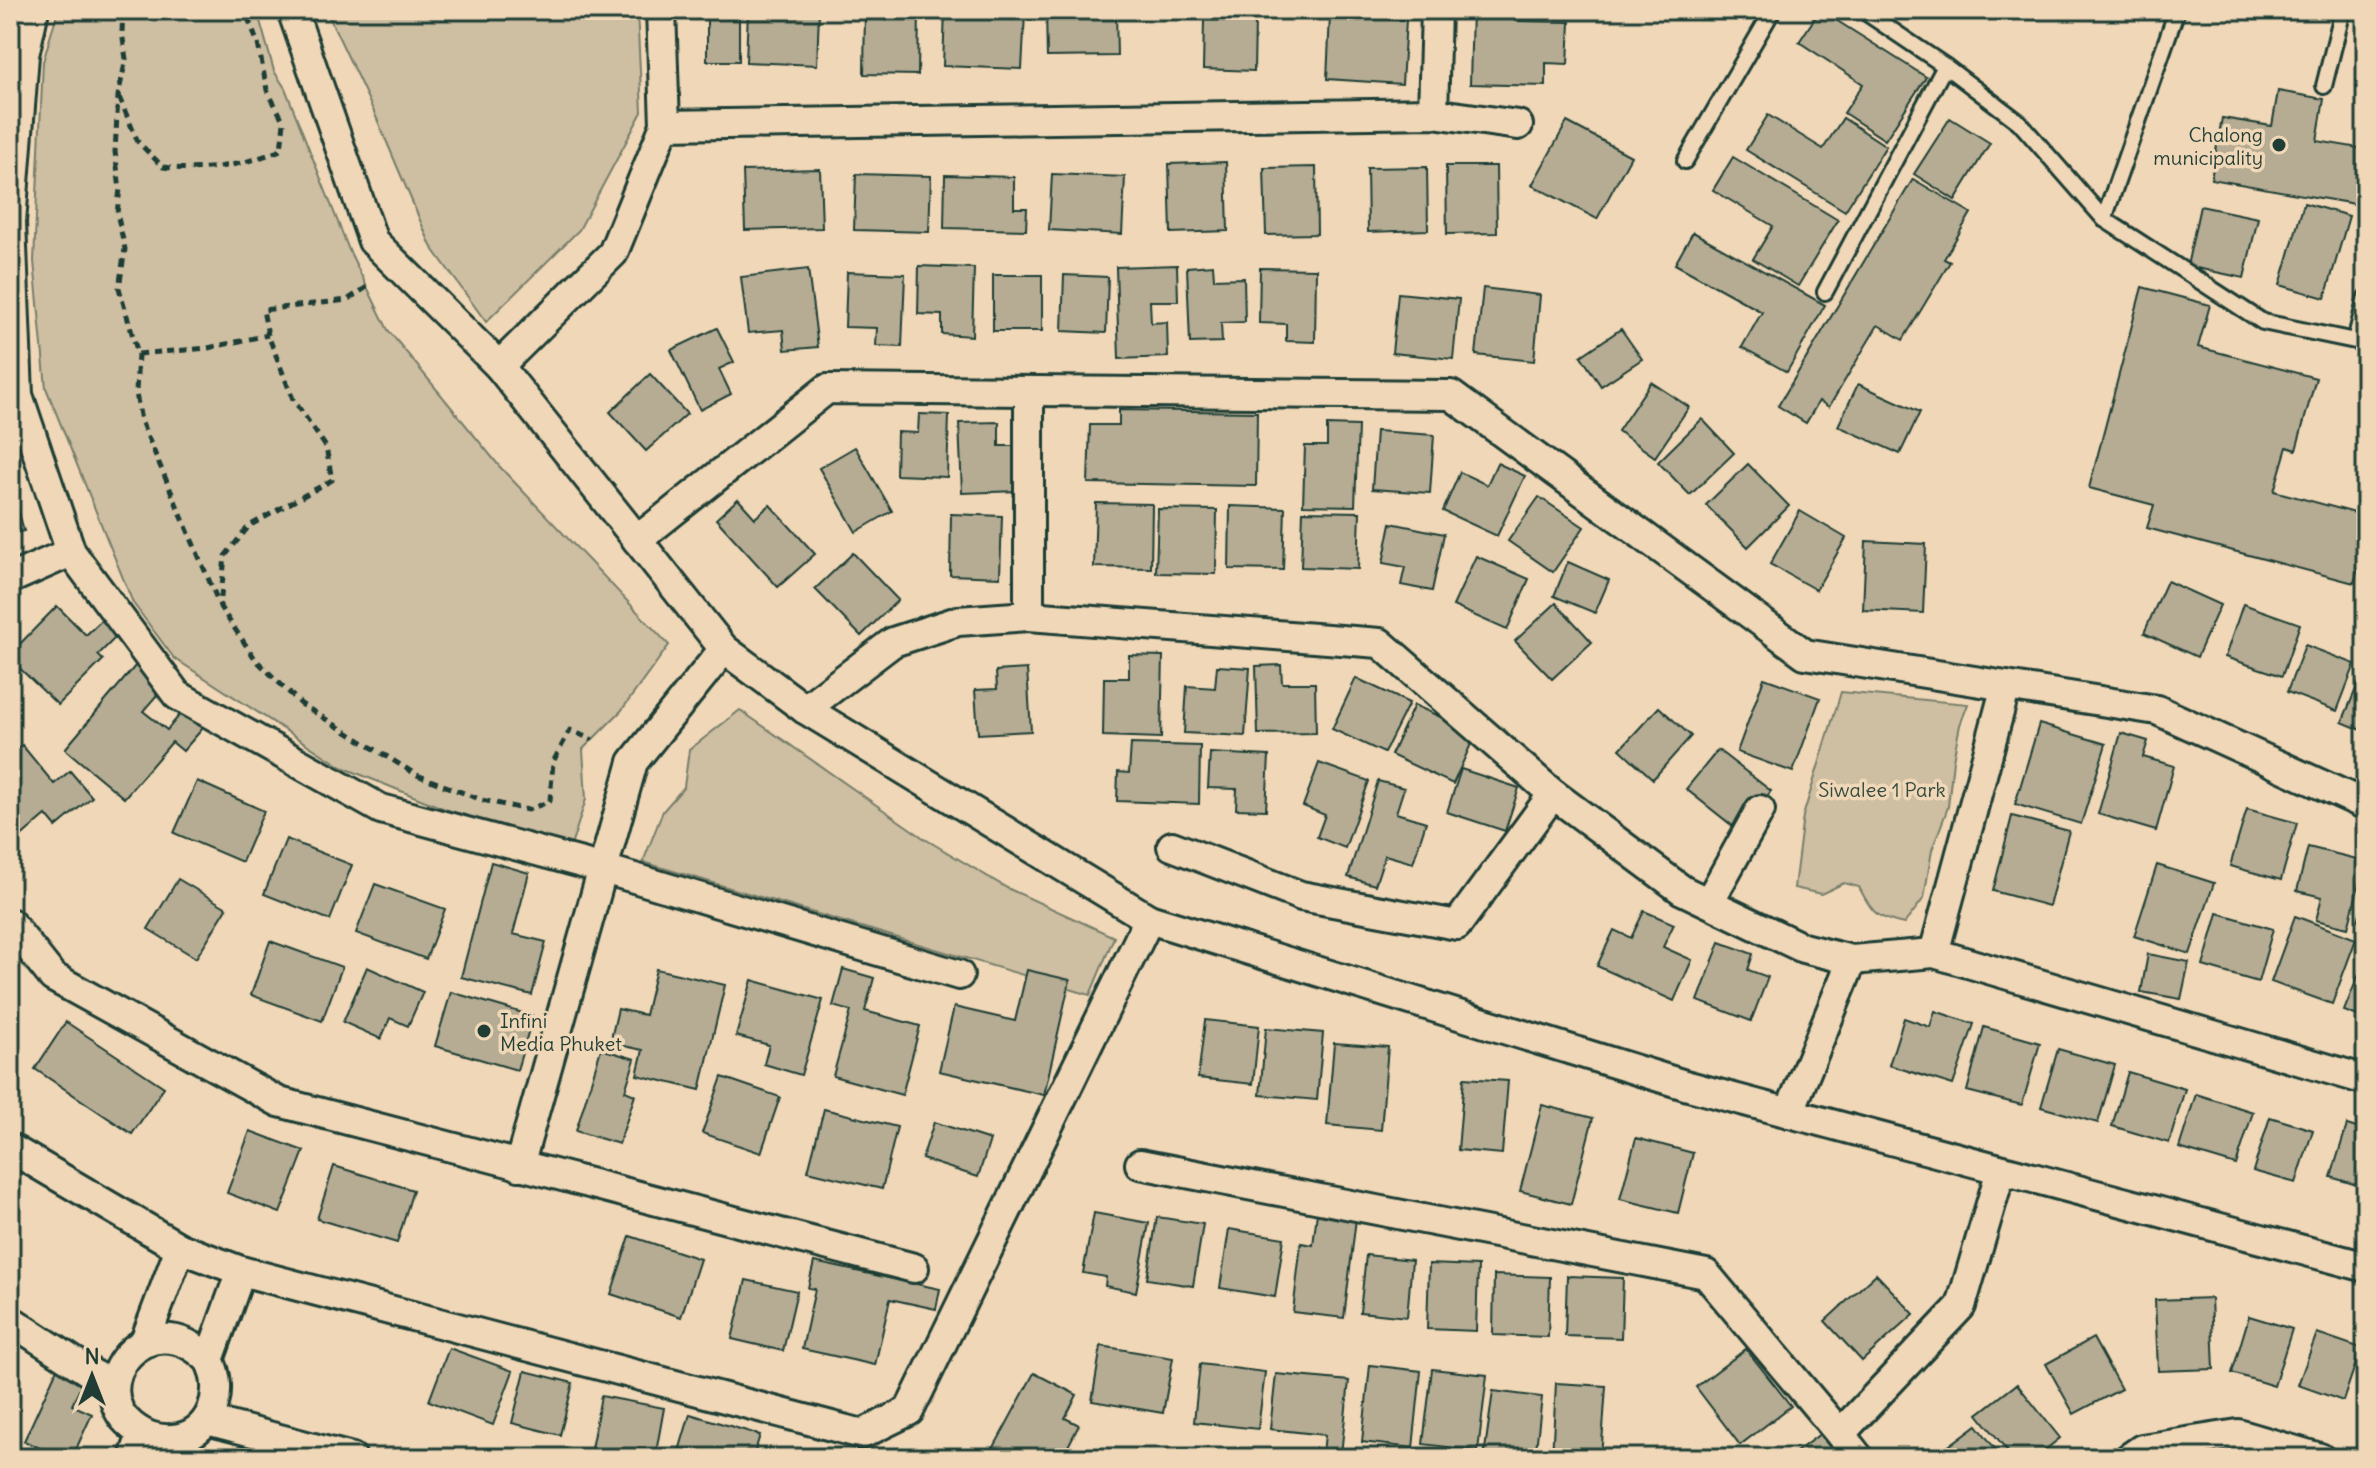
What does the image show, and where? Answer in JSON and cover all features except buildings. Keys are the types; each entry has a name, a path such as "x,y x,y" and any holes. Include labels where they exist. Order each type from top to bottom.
{"street":[{"path":"34,10 24,55 11,222 18,395 71,552 177,695 381,809 604,869 959,975"},
{"path":"292,10 373,241 499,366 724,649 805,709 1149,919 1685,1085 2366,1267"},
{"path":"499,366 613,253 665,125 661,10"},
{"path":"1433,113 1436,10"},
{"path":"665,125 1433,113 1518,125"},
{"path":"637,540 827,389 1451,395 1805,654 2157,710 2366,805"},
{"path":"1029,391 1029,616"},
{"path":"10,579 71,552"},
{"path":"805,709 893,642 958,621 1029,616 1380,643 1553,794 1682,890 1803,948 1852,960 1934,953 2366,1080"},
{"path":"519,1166 633,762 724,649"},
{"path":"1934,953 2006,686"},
{"path":"1172,846 1301,896 1457,925 1553,794"},
{"path":"1709,902 1760,810"},
{"path":"10,1148 180,1248 241,1271 862,1434 909,1411 1149,919"},
{"path":"10,923 53,977 279,1102 914,1268"},
{"path":"1789,1113 1852,960"},
{"path":"1140,1164 1706,1274 1859,1458"},
{"path":"1840,1434 1961,1306 2001,1170"},
{"path":"145,1341 180,1248"},
{"path":"209,1360 241,1271"},
{"path":"10,1320 114,1388"},
{"path":"162,1337 180,1339 196,1347 209,1360 218,1387 215,1404 207,1420 194,1432 177,1439 138,1446 117,1406 114,1388 120,1366 131,1351 145,1341 162,1337"},
{"path":"207,1420 352,1458"},
{"path":"2129,1458 2142,1449 2238,1434 2320,1458"}],"lane":[{"path":"1685,161 1773,10"},
{"path":"1862,10 1945,66 2019,122 2104,219 2263,322 2355,341 2366,297"},
{"path":"2104,219 2177,10"},
{"path":"2324,86 2343,10"},
{"path":"1825,292 1945,66"}],"path":[{"path":"123,10 126,59 118,96 115,152 120,189 117,213 125,249 119,288 138,354 136,393 141,421 220,607 256,660 301,704 417,775 482,800 528,810 550,801 553,762 570,730 593,740"},
{"path":"118,96 138,142 163,167 212,170 281,150 284,122 267,90 258,44 245,10"},
{"path":"220,607 225,556 249,526 332,480 326,447 293,399 268,335 263,310 347,300 367,287"},
{"path":"138,354 208,348 268,335"}],"green space":[{"path":"58,10 257,10 274,71 285,88 349,250 388,330 500,467 669,645 621,711 583,749 586,799 571,846 450,811 342,767 174,658 133,603 46,388 34,261 43,62"},
{"path":"326,10 637,10 642,112 579,230 486,322 431,246"},
{"name":"Siwalee 1 Park","path":"1841,692 1968,704 1953,760 1948,807 1932,850 1924,898 1904,924 1876,913 1859,887 1844,883 1821,894 1794,888 1803,816"},
{"path":"740,710 925,839 1007,888 1114,937 1090,995 643,862 663,811 684,787 689,750"}],"place":[{"name":"Chalong municipality","path":"2279,145"},
{"name":"Infini Media Phuket","path":"484,1031"}]}
